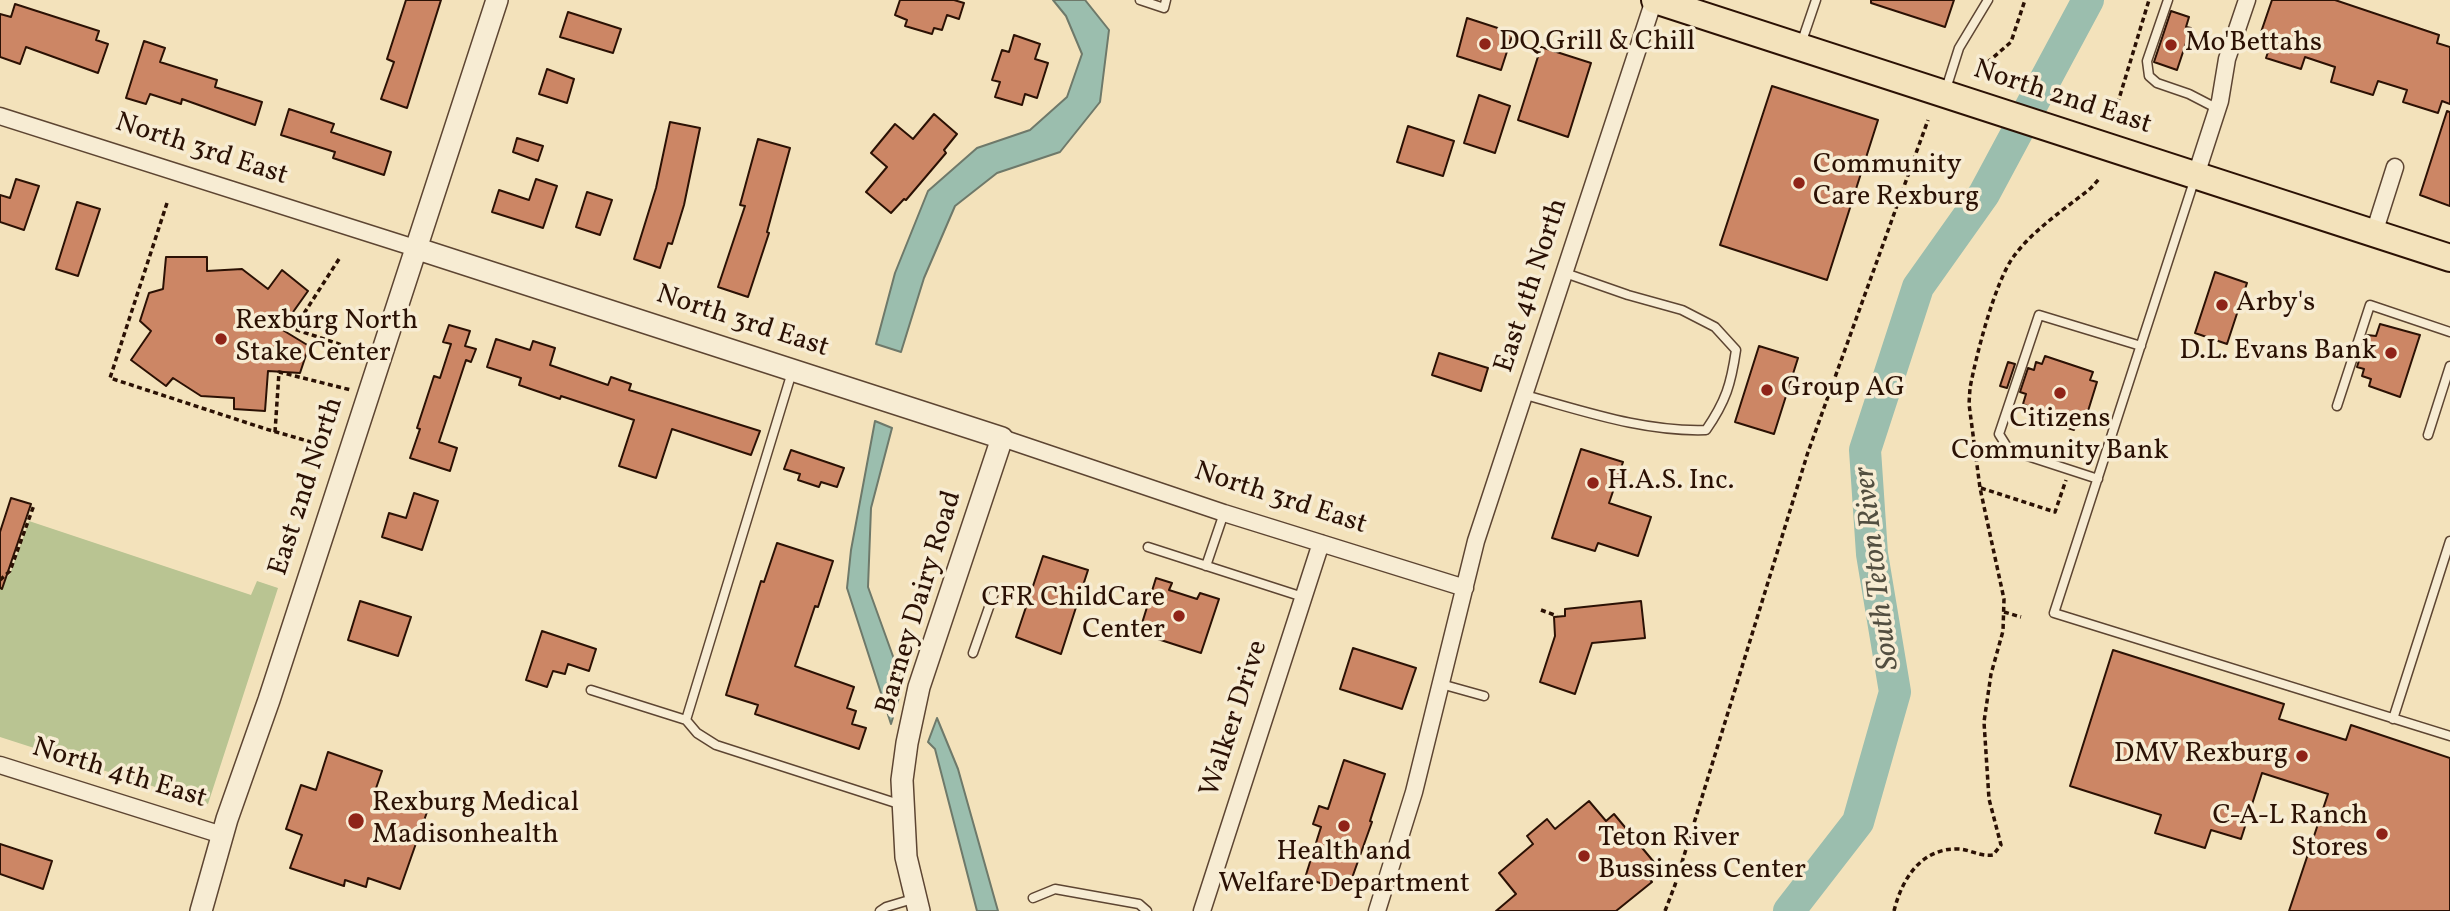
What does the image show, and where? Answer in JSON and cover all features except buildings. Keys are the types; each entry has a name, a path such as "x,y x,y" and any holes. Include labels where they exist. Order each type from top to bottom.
{"main road":[{"name":"North 2nd East","path":"1655,0 2450,258"}],"street":[{"name":"East 2nd North","path":"201,911 222,835 269,700 498,0"},
{"name":"East 4th North","path":"1377,911 1414,792 1476,541 1655,0"},
{"path":"2196,175 2218,109 2227,60 2247,0"},
{"name":"North 3rd East","path":"0,116 793,369 1224,513 1465,588"},
{"path":"2374,233 2395,167"},
{"name":"Barney Dairy Road","path":"918,905 906,857 902,805 905,755 919,687 1002,438"},
{"name":"Walker Drive","path":"1202,911 1321,543"},
{"name":"North 4th East","path":"0,765 222,835"}],"lane":[{"path":"1140,0 1164,8 1167,0"},
{"path":"1800,47 1816,0"},
{"path":"1945,94 1959,48 1988,0"},
{"path":"2168,0 2147,61 2149,76 2157,83 2189,94 2218,109"},
{"path":"2196,175 2054,613 2450,736"},
{"path":"1525,395 1643,426 1677,431 1706,430 1722,407 1736,349 1715,327 1682,310 1565,273"},
{"path":"2337,406 2370,305 2450,332"},
{"path":"2098,479 2009,450 1999,435 2039,315 2141,346"},
{"path":"2428,435 2450,366"},
{"path":"686,720 793,369"},
{"path":"1206,566 1224,513"},
{"path":"2393,719 2450,541"},
{"path":"1148,547 1303,597"},
{"path":"973,653 995,590"},
{"path":"1441,684 1484,696"},
{"path":"591,690 686,720 696,733 716,744 902,805"},
{"path":"1033,898 1055,889 1139,904 1147,911"},
{"path":"880,911 886,907 918,905"}],"path":[{"path":"1981,68 2011,41 2025,0"},
{"path":"2115,111 2148,0"},
{"path":"1665,911 1808,452 1928,120"},
{"path":"167,203 110,378 325,446"},
{"path":"338,259 294,329 365,353"},
{"path":"275,432 279,372 353,391"},
{"path":"1980,488 2055,512 2067,478"},
{"path":"0,580 9,571 34,505"},
{"path":"1541,610 1557,616"},
{"path":"2004,612 2021,617"},
{"path":"1894,911 1905,878 1932,853 1957,849 1986,856 1993,855 2001,845 1989,799 1984,722 1991,674"}],"green space":[{"path":"29,521 251,595 257,581 278,588 208,804 0,737 0,584 10,574"}],"shaded area":[{"path":"1053,0 1085,0 1109,30 1100,102 1060,152 997,173 955,206 924,278 901,352 876,344 895,273 928,191 977,148 1030,130 1067,97 1082,54 1066,16"},
{"path":"875,421 892,428 871,508 868,587 903,684 891,724 847,588 851,550"},
{"path":"937,718 958,769 998,911 977,911 935,749 928,742"}],"waterway":[{"name":"South Teton River","path":"1789,911 1858,822 1895,692 1872,554 1865,450 1918,287 1984,194 2088,0"}],"place":[{"name":"DQ Grill & Chill","path":"1485,44"},
{"name":"Mo'Bettahs","path":"2171,45"},
{"name":"Community Care Rexburg","path":"1799,183"},
{"name":"Arby's","path":"2222,305"},
{"name":"Rexburg North Stake Center","path":"221,339"},
{"name":"D.L. Evans Bank","path":"2391,353"},
{"name":"Group AG","path":"1767,390"},
{"name":"Citizens Community Bank","path":"2060,393"},
{"name":"H.A.S. Inc.","path":"1593,483"},
{"name":"CFR ChildCare Center","path":"1179,616"},
{"name":"DMV Rexburg","path":"2302,756"},
{"name":"Rexburg Medical Madisonhealth","path":"356,821"},
{"name":"Health and Welfare Department","path":"1344,826"},
{"name":"C-A-L Ranch Stores","path":"2382,834"},
{"name":"Teton River Bussiness Center","path":"1584,856"}]}
